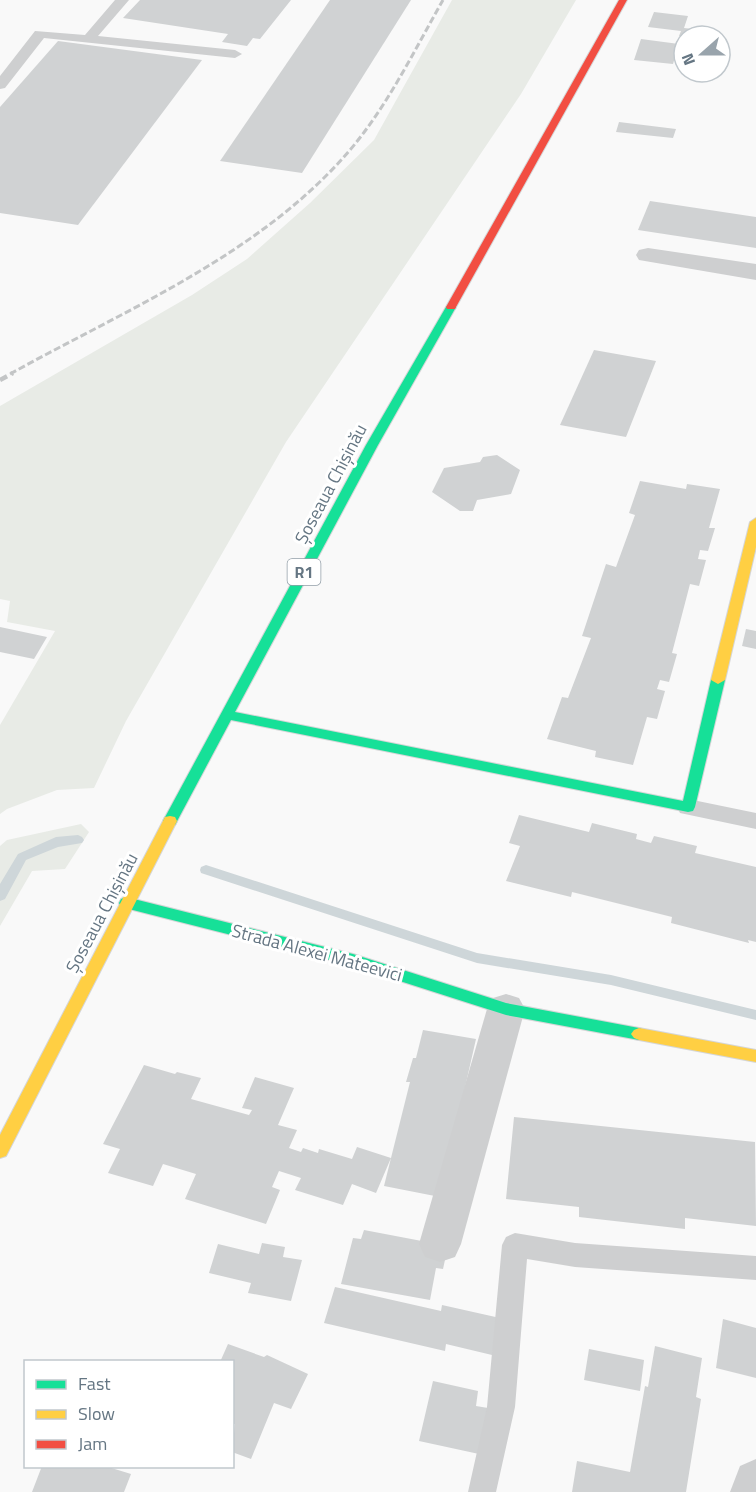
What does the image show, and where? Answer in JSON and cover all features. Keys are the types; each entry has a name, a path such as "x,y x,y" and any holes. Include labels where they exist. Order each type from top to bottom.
{"main road":[{"name":"Șoseaua Chișinău","path":"0,1151 126,903 372,446 565,107 623,0"},
{"path":"226,716 688,807 756,522"},
{"name":"Strada Alexei Mateevici","path":"126,903 354,960 506,1009 756,1056"}],"street":[{"path":"648,255 756,272"},
{"path":"440,1244 506,1009"},
{"path":"753,1492 756,1481"}],"lane":[{"path":"88,38 122,0"},
{"path":"0,85 40,34 235,54"},
{"path":"688,807 756,821"},
{"path":"482,1492 501,1407 515,1245 575,1255 756,1268"}],"shaded area":[{"path":"452,0 576,0 521,94 286,442 126,721 94,788 57,790 7,809 0,814 0,725 55,631 7,622 10,601 0,599 0,406 192,295 247,259 310,203 374,140"},
{"path":"81,824 89,832 65,869 32,871 0,926 0,846 7,840"}],"building":[{"path":"140,0 291,0 260,39 253,38 247,46 222,42 228,34 123,18"},
{"path":"330,0 411,0 302,173 220,161"},
{"path":"654,12 688,16 685,24 672,24 672,30 648,27"},
{"path":"641,39 672,43 672,64 634,60"},
{"path":"58,41 202,60 78,225 0,213 0,107"},
{"path":"619,122 676,129 673,138 616,132"},
{"path":"650,201 756,217 756,248 638,230"},
{"path":"594,350 656,361 626,437 560,425"},
{"path":"497,455 520,470 511,494 477,500 473,511 460,511 432,492 444,468 480,462 483,457"},
{"path":"640,481 686,489 687,484 720,489 709,528 715,528 708,551 700,550 698,559 706,560 699,586 690,584 672,653 677,654 669,682 660,680 657,689 665,691 657,719 647,717 633,765 595,757 596,751 547,739 562,697 568,698 591,638 582,636 606,564 616,567 635,515 629,513"},
{"path":"0,627 47,637 34,659 0,652"},
{"path":"746,629 756,631 756,649 742,646"},
{"path":"519,815 589,832 592,823 637,834 636,839 651,843 654,836 697,846 695,853 756,867 756,942 748,940 749,943 671,923 672,917 572,892 571,897 506,881 520,846 509,843"},
{"path":"423,1030 476,1039 440,1197 384,1186 410,1082 406,1082 413,1058 416,1058"},
{"path":"144,1065 175,1074 177,1072 201,1078 191,1099 249,1115 252,1110 242,1108 255,1077 294,1088 278,1125 297,1130 289,1148 301,1152 303,1148 318,1153 319,1149 352,1159 357,1147 391,1158 376,1193 352,1184 343,1205 295,1190 301,1178 279,1171 272,1187 280,1190 266,1224 185,1199 196,1174 163,1164 153,1186 108,1173 120,1149 103,1144"},
{"path":"514,1117 755,1142 756,1226 685,1218 685,1229 579,1217 579,1207 506,1199"},
{"path":"364,1230 448,1246 443,1269 436,1268 430,1300 341,1284 353,1238 361,1239"},
{"path":"262,1243 285,1247 283,1257 302,1260 291,1301 248,1293 251,1283 209,1273 218,1244 259,1254"},
{"path":"335,1287 441,1311 442,1305 500,1318 492,1355 446,1344 445,1351 324,1323"},
{"path":"723,1319 756,1328 756,1378 716,1368"},
{"path":"228,1344 264,1357 267,1355 308,1374 291,1409 274,1403 251,1459 234,1453 234,1360 221,1360"},
{"path":"655,1346 702,1358 696,1397 701,1399 686,1492 572,1492 577,1461 630,1472 645,1386 648,1387"},
{"path":"589,1349 644,1360 640,1391 584,1380"},
{"path":"433,1381 478,1391 476,1406 488,1408 479,1454 419,1441"},
{"path":"41,1468 112,1468 131,1474 124,1492 32,1492"}],"waterway":[{"path":"0,896 22,857 56,842 78,840"},
{"path":"206,870 477,958 611,980 756,1015"}],"railway":[{"path":"10,374 191,277 276,220 315,187 364,133 400,77 443,0"},
{"path":"0,380 13,373"}],"traffic: fast":[{"path":"170,821 372,445 451,307"},
{"path":"227,715 688,807 718,680"},
{"path":"126,903 353,960 506,1009 639,1034"}],"traffic: slow":[{"path":"718,680 756,522"},
{"path":"0,1151 170,821"},
{"path":"639,1034 756,1056"}],"traffic: jam":[{"path":"451,307 623,0"}]}
